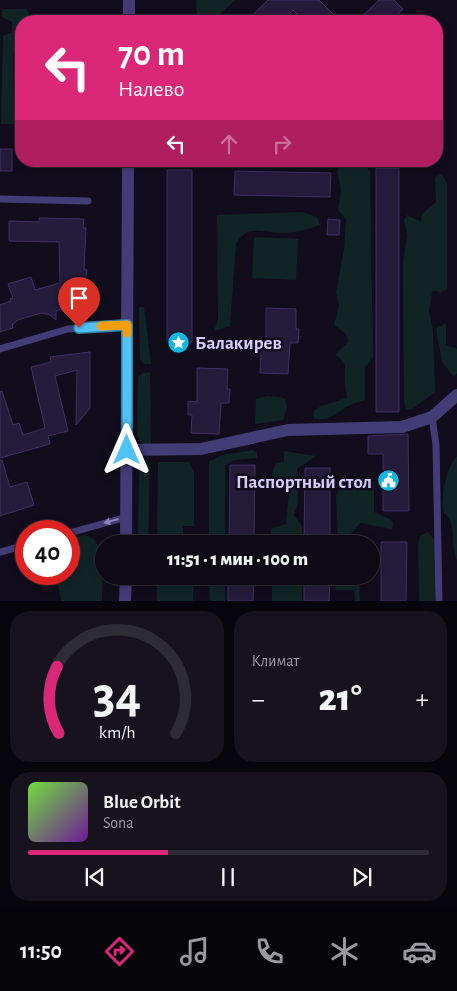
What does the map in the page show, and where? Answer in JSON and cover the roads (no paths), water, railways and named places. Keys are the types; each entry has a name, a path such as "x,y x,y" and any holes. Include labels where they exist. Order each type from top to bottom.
{"street":[{"path":"129,0 129,15"},
{"path":"126,535 128,167"},
{"path":"127,450 201,449 288,430 402,427 432,418 457,395"},
{"path":"125,601 126,585"}],"lane":[{"path":"0,199 88,201"},
{"path":"0,349 68,329 127,325"},
{"path":"432,418 436,445 439,601"},
{"path":"80,530 127,517"},
{"path":"0,552 15,548"}],"place":[{"name":"Балакирев","path":"179,342"},
{"name":"Паспортный стол","path":"388,481"}]}
